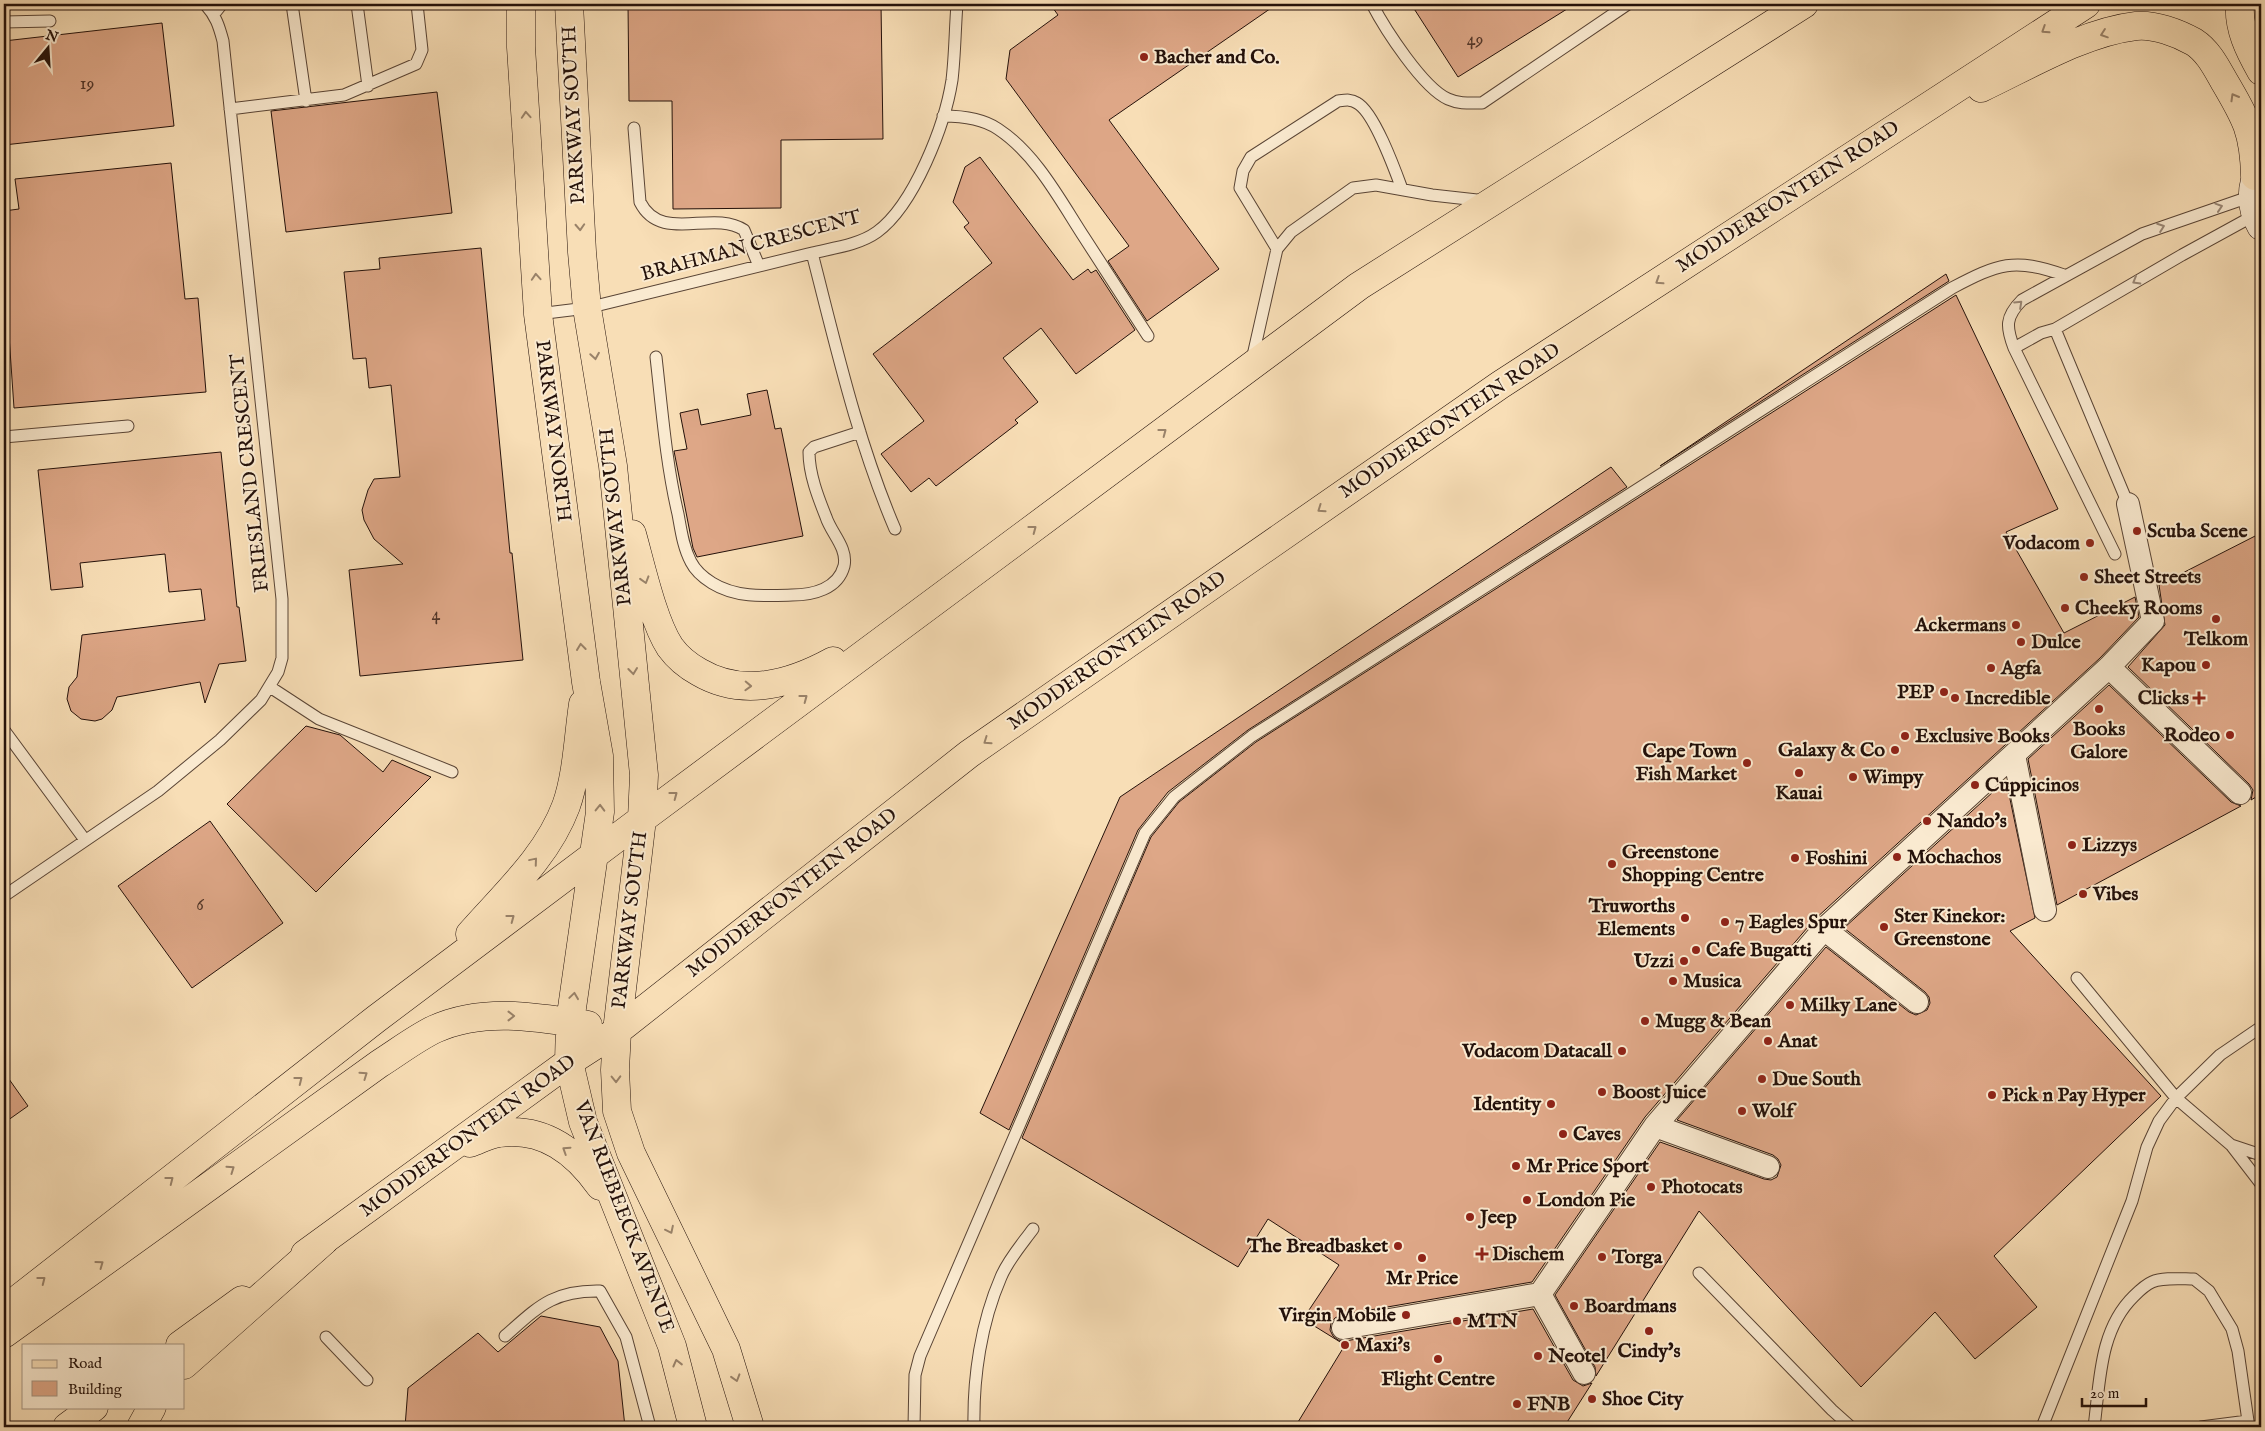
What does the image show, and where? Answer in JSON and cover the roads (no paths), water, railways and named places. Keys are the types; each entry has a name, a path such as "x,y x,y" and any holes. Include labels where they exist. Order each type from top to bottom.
{"main road":[{"name":"PARKWAY NORTH","path":"521,4 538,314 586,682 599,756 600,812 593,856"},
{"name":"PARKWAY SOUTH","path":"569,4 580,232 587,308 613,466 631,659 643,752 642,819 617,1031"},
{"path":"4,1310 433,977 593,856 1359,286 1804,4"},
{"name":"MODDERFONTEIN ROAD","path":"181,1344 569,1062 617,1031 969,754 1500,385 2086,4"},
{"path":"2240,4 2239,16 2243,35 2261,71"},
{"path":"1891,130 2068,47 2108,32 2138,26 2170,31 2195,43 2210,57 2247,120 2255,149 2257,196"},
{"path":"613,466 646,583 670,646 679,658 692,668 712,679 733,685 768,686 791,681 814,672 847,653 1001,552"},
{"path":"433,977 536,859 555,832 566,805 572,783 586,682"},
{"name":"VAN RIEBEECK AVENUE","path":"593,856 570,1022 569,1062 583,1122 621,1213 672,1346 693,1427"},
{"path":"4,1334 371,1069 435,1029 458,1020 505,1016 548,1018 617,1031"},
{"name":"VAN RIEBEECK AVENUE","path":"617,1031 615,1070 617,1111 624,1135 726,1349 750,1427"},
{"path":"447,1152 498,1133 515,1132 534,1135 568,1150 585,1165 621,1213"},
{"path":"185,1364 324,1241"},
{"path":"66,1427 93,1408"},
{"path":"141,1427 151,1408"}],"street":[{"path":"1343,1328 1540,1294 1656,1126 1824,929 2109,667 2152,621 2128,504"},
{"path":"2109,667 2240,793"},
{"path":"2014,755 2045,910"},
{"path":"1824,929 1917,1002"},
{"path":"1656,1126 1768,1167"},
{"path":"1540,1294 1584,1374"}],"lane":[{"name":"FRIESLAND CRESCENT","path":"4,896 158,790 220,740 260,700 270,687 278,672 282,658 282,598 223,41 214,14 206,4"},
{"path":"214,14 222,4"},
{"path":"292,4 306,101"},
{"path":"357,4 368,86"},
{"path":"230,109 344,95 416,64 420,58 422,39 417,4"},
{"name":"BRAHMAN CRESCENT","path":"538,314 587,308 812,254 876,233 889,221 904,202 923,168 944,116 952,80 957,4"},
{"path":"1372,4 1425,82 1446,99 1462,104 1482,103 1628,4"},
{"path":"4,22 50,21"},
{"path":"1277,249 1240,188 1243,170 1251,157 1338,100 1351,100 1360,104 1385,143 1402,189"},
{"path":"944,116 964,116 980,121 998,129 1019,146 1050,184 1148,336"},
{"path":"634,128 640,202 645,211 659,222 721,223 740,227 744,230 759,266"},
{"path":"1251,367 1277,249 1291,232 1353,188 1376,185 1432,195 1493,201"},
{"path":"2115,554 2014,348 2008,332 2008,322 2013,309 2022,300 2064,275 2142,234 2257,196"},
{"path":"2014,348 2041,333 2055,329 2182,255 2257,196"},
{"path":"812,254 840,366 877,486 895,528"},
{"path":"914,1427 915,1375 920,1356 1145,833 1174,797 1252,736 1952,288 1997,266 2013,264 2033,266 2064,275"},
{"path":"2055,329 2128,504"},
{"path":"656,357 670,478 683,540 691,562 698,571 710,582 725,590 742,595 795,596 818,592 835,582 841,572 844,558 841,547 826,519 812,473 810,452 820,444 860,432"},
{"path":"4,436 128,426"},
{"path":"270,687 320,720 452,772"},
{"path":"4,730 85,840"},
{"path":"2076,978 2176,1098 2231,1145 2261,1184"},
{"path":"2042,1427 2132,1201 2147,1147 2159,1121 2176,1098 2220,1054 2261,1027"},
{"path":"2231,1145 2261,1155"},
{"path":"974,1427 974,1392 984,1328 1001,1276 1033,1229"},
{"path":"1699,1273 1832,1410 1851,1427"},
{"path":"2094,1427 2104,1352 2116,1319 2126,1304 2144,1287 2153,1282 2194,1279 2209,1291 2232,1329 2238,1351 2248,1424 2202,1427"},
{"path":"506,1336 548,1300 576,1292 600,1291 626,1337 650,1427"},
{"path":"326,1337 366,1380"}],"place":[{"name":"Bacher and Co.","path":"1144,57"},
{"name":"Scuba Scene","path":"2137,531"},
{"name":"Vodacom","path":"2090,543"},
{"name":"Sheet Streets","path":"2084,577"},
{"name":"Cheeky Rooms","path":"2065,608"},
{"name":"Telkom","path":"2216,619"},
{"name":"Ackermans","path":"2016,625"},
{"name":"Dulce","path":"2021,642"},
{"name":"Kapou","path":"2206,665"},
{"name":"Agfa","path":"1991,668"},
{"name":"PEP","path":"1944,692"},
{"name":"Incredible","path":"1955,698"},
{"name":"Clicks","path":"2199,698"},
{"name":"Books Galore","path":"2099,709"},
{"name":"Rodeo","path":"2230,735"},
{"name":"Exclusive Books","path":"1905,736"},
{"name":"Galaxy & Co","path":"1895,750"},
{"name":"Cape Town Fish Market","path":"1747,763"},
{"name":"Kauai","path":"1799,773"},
{"name":"Wimpy","path":"1853,777"},
{"name":"Cuppicinos","path":"1975,785"},
{"name":"Nando's","path":"1927,821"},
{"name":"Lizzys","path":"2072,845"},
{"name":"Mochachos","path":"1897,857"},
{"name":"Foshini","path":"1795,858"},
{"name":"Greenstone Shopping Centre","path":"1612,864"},
{"name":"Vibes","path":"2083,894"},
{"name":"Truworths Elements","path":"1685,918"},
{"name":"7 Eagles Spur","path":"1725,922"},
{"name":"Ster Kinekor: Greenstone","path":"1884,927"},
{"name":"Cafe Bugatti","path":"1696,950"},
{"name":"Uzzi","path":"1684,961"},
{"name":"Musica","path":"1673,981"},
{"name":"Milky Lane","path":"1790,1005"},
{"name":"Mugg & Bean","path":"1645,1021"},
{"name":"Anat","path":"1768,1041"},
{"name":"Vodacom Datacall","path":"1622,1051"},
{"name":"Due South","path":"1762,1079"},
{"name":"Boost Juice","path":"1602,1092"},
{"name":"Pick n Pay Hyper","path":"1992,1095"},
{"name":"Identity","path":"1551,1104"},
{"name":"Wolf","path":"1742,1111"},
{"name":"Caves","path":"1563,1134"},
{"name":"Mr Price Sport","path":"1516,1166"},
{"name":"Photocats","path":"1651,1187"},
{"name":"London Pie","path":"1527,1200"},
{"name":"Jeep","path":"1470,1217"},
{"name":"The Breadbasket","path":"1398,1246"},
{"name":"Dischem","path":"1482,1254"},
{"name":"Torga","path":"1602,1257"},
{"name":"Mr Price","path":"1422,1258"},
{"name":"Boardmans","path":"1574,1306"},
{"name":"Virgin Mobile","path":"1406,1315"},
{"name":"MTN","path":"1457,1321"},
{"name":"Cindy's","path":"1649,1331"},
{"name":"Maxi's","path":"1345,1345"},
{"name":"Neotel","path":"1538,1356"},
{"name":"Flight Centre","path":"1438,1359"},
{"name":"Shoe City","path":"1592,1399"},
{"name":"FNB","path":"1517,1404"}]}
